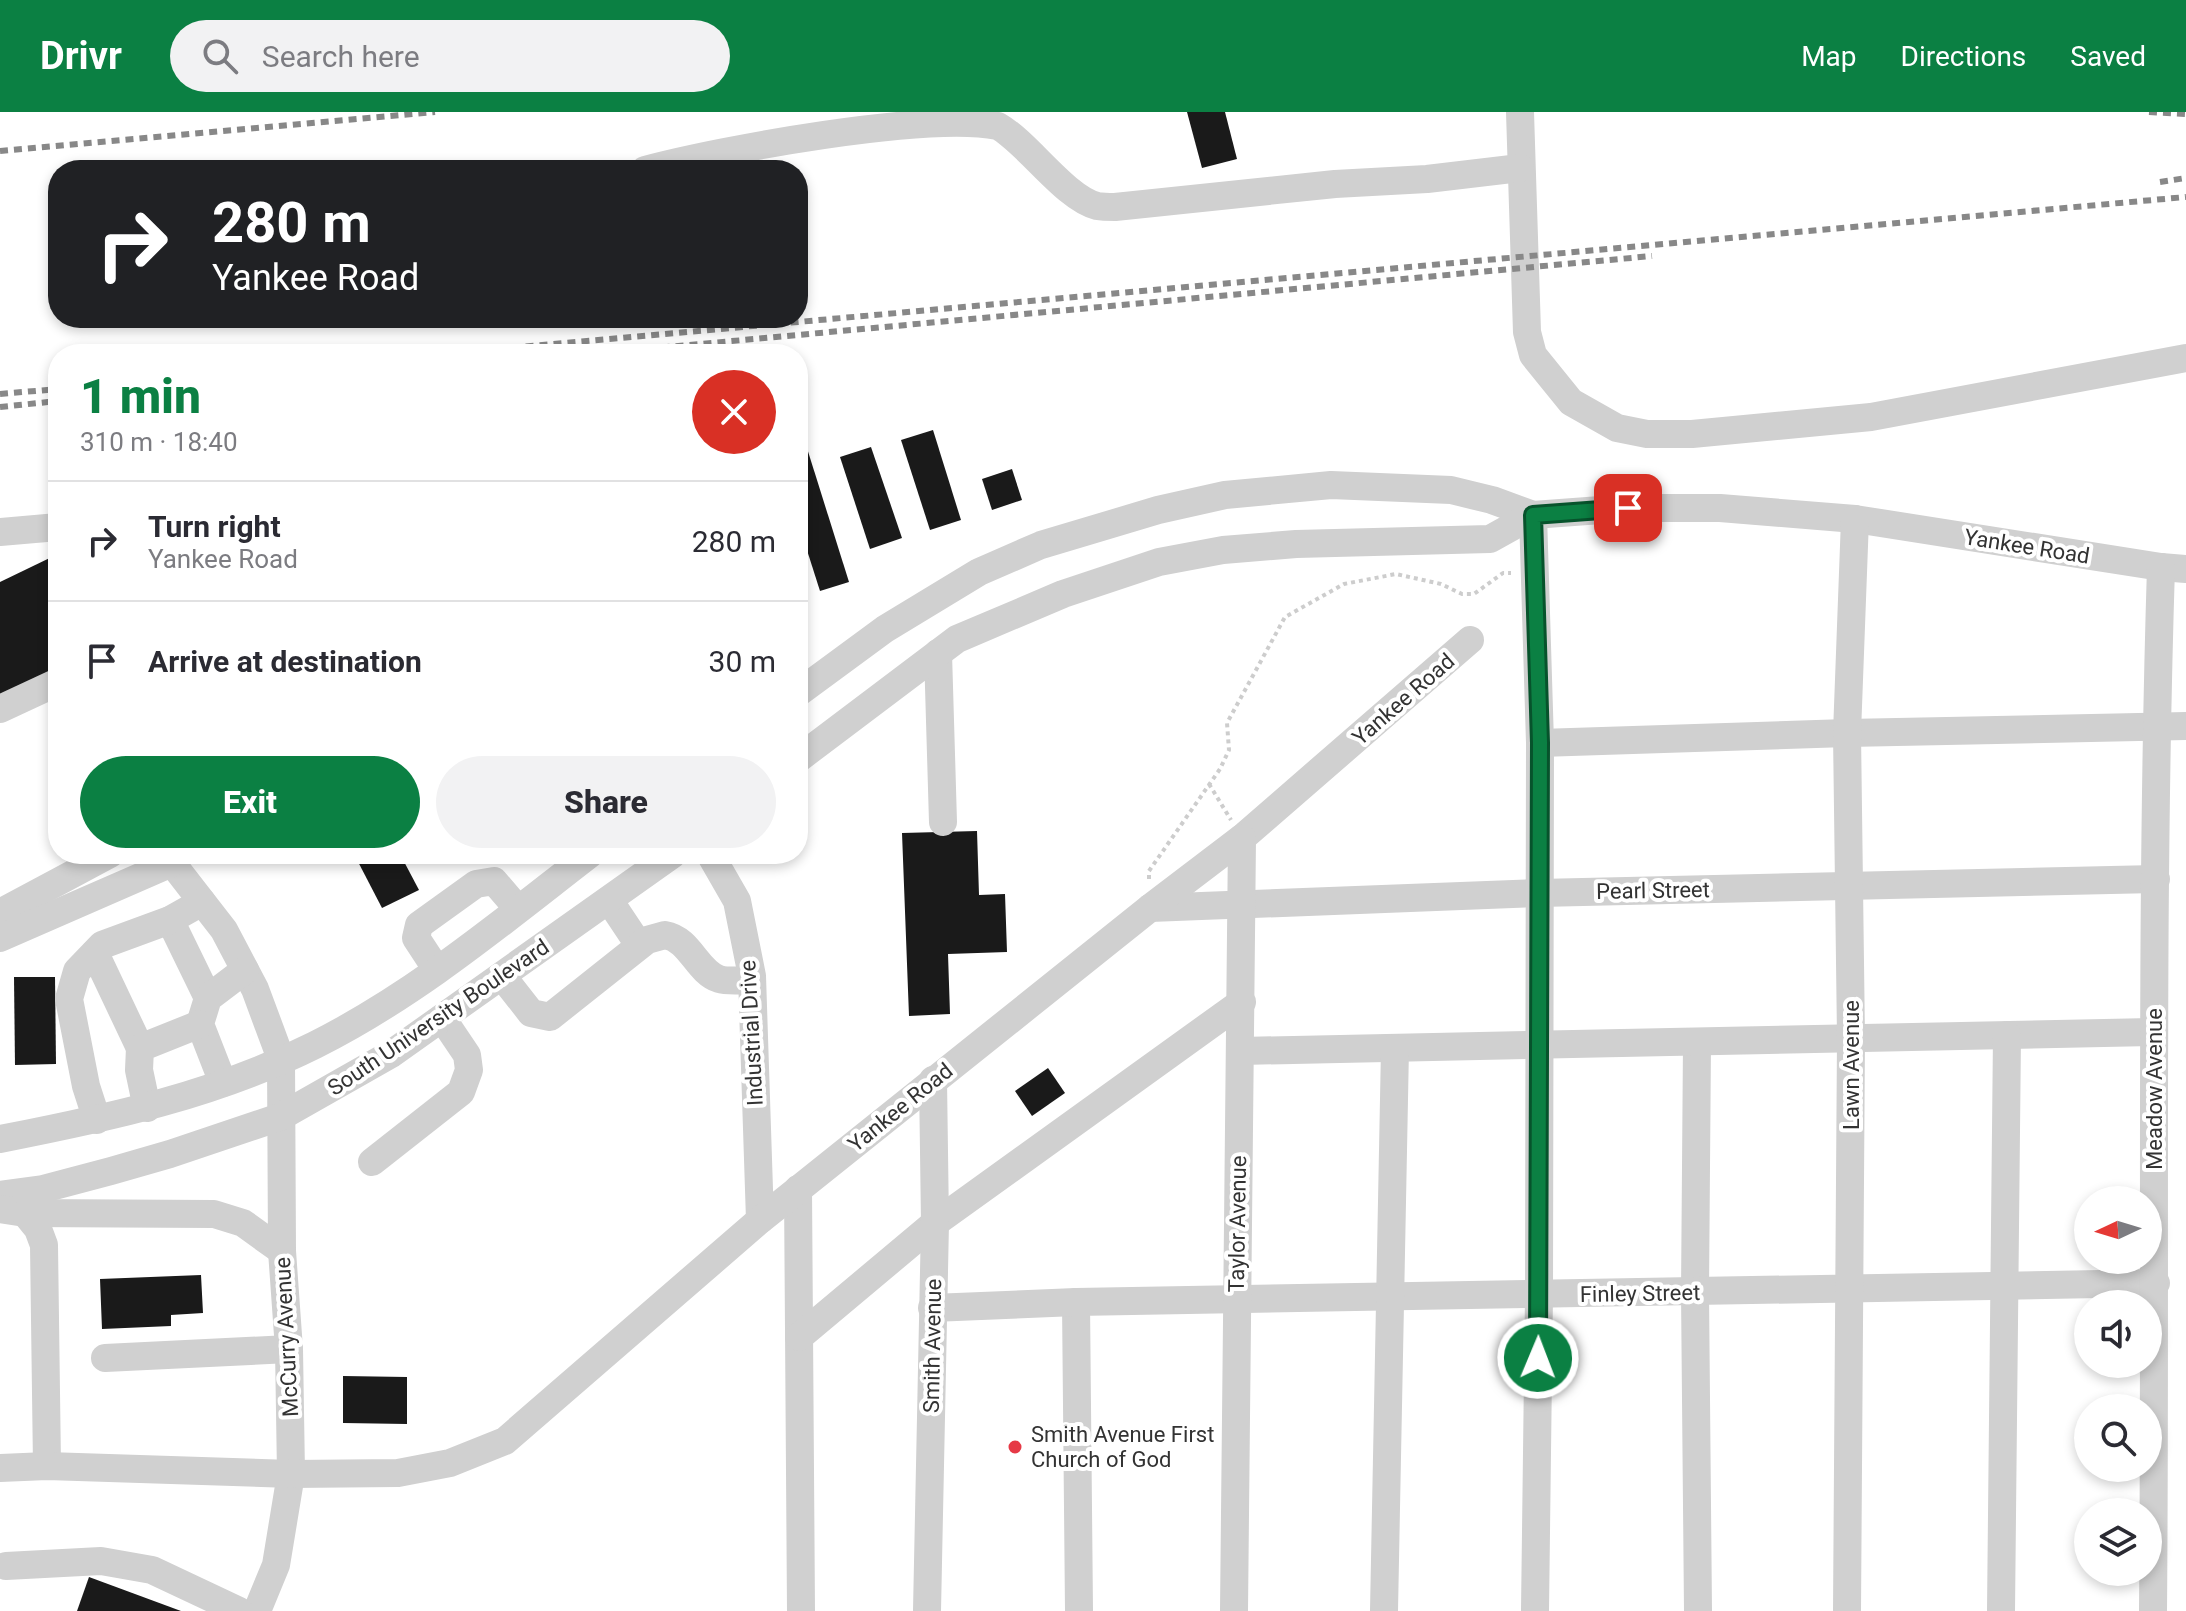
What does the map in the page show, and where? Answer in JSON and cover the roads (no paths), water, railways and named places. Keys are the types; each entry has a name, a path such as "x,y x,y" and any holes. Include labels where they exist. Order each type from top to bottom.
{"street":[{"path":"1520,112 1527,332 1533,355 1571,402 1617,428 1647,434 1692,434 1871,417 2186,358"},
{"path":"683,160 762,139 871,116 934,113 980,118 1000,127 1078,195 1096,206 1115,207 1520,168"},
{"path":"808,686 885,629 979,572 1041,545 1158,510 1225,495 1331,485 1451,490 1533,515"},
{"name":"Yankee Road","path":"1533,515 1628,508 1720,508 1855,519 2173,568"},
{"path":"1533,515 1540,743 1535,1611"},
{"path":"808,751 957,639 1063,594 1159,562 1223,550 1281,545 1490,539 1533,515"},
{"name":"Lawn Avenue","path":"1847,1611 1851,1038 1847,733 1855,519"},
{"path":"0,532 48,528"},
{"name":"Meadow Avenue","path":"2153,1611 2156,1283 2152,1032 2156,727 2173,568"},
{"name":"Yankee Road","path":"0,1468 47,1466 291,1474 398,1473 450,1463 505,1441 760,1220 1242,838 1470,640"},
{"path":"938,653 943,822"},
{"path":"0,709 48,687"},
{"path":"1540,743 2186,726"},
{"name":"Taylor Avenue","path":"1234,1611 1242,838"},
{"path":"0,913 91,864"},
{"path":"0,938 158,864"},
{"path":"173,864 224,930 245,970 281,1059"},
{"name":"South University Boulevard","path":"0,1139 147,1108 223,1083 314,1046 437,970 577,864"},
{"name":"South University Boulevard","path":"0,1195 43,1189 111,1171 280,1117 377,1062 659,864"},
{"name":"Industrial Drive","path":"716,864 737,901 752,980 760,1220"},
{"name":"Pearl Street","path":"1150,908 1539,893 2156,879"},
{"path":"437,970 416,938 419,925 476,884 494,881 518,909"},
{"path":"609,900 639,945"},
{"path":"97,1120 86,1086 69,999 77,971 102,945 170,920 202,902"},
{"path":"170,920 204,1011 223,1083"},
{"path":"502,976 531,1013 550,1017 639,945 652,937 670,935 712,975 723,980 752,980"},
{"path":"95,953 140,1048 139,1070 147,1108"},
{"path":"140,1048 204,1011 245,970"},
{"path":"799,1337 935,1223 1242,1002"},
{"path":"372,1162 461,1092 469,1070 467,1055 442,1018"},
{"path":"1241,1051 2152,1032"},
{"path":"2001,1611 2007,1035"},
{"path":"1697,1042 1695,1292 1698,1611"},
{"path":"1384,1611 1395,1048"},
{"name":"McCurry Avenue","path":"257,1611 276,1565 291,1474 289,1349 282,1251 281,1059"},
{"name":"Smith Avenue","path":"927,1611 935,1223 933,1080"},
{"path":"798,1189 801,1611"},
{"path":"12,1211 214,1214 243,1223 282,1251"},
{"path":"12,1211 38,1229 44,1245 47,1466"},
{"name":"Finley Street","path":"932,1308 1076,1302 2156,1283"},
{"path":"1076,1302 1079,1611"},
{"path":"105,1358 289,1349"},
{"path":"6,1566 101,1561 152,1570 239,1611"}],"railway":[{"path":"0,151 435,112"},
{"path":"2149,112 2186,114"},
{"path":"2160,182 2186,178"},
{"path":"808,321 2186,197"},
{"path":"700,344 1652,256"},
{"path":"553,344 731,328"},
{"path":"0,394 48,390"},
{"path":"0,407 48,402"}],"place":[{"name":"Smith Avenue First Church of God","path":"1015,1447"}]}
